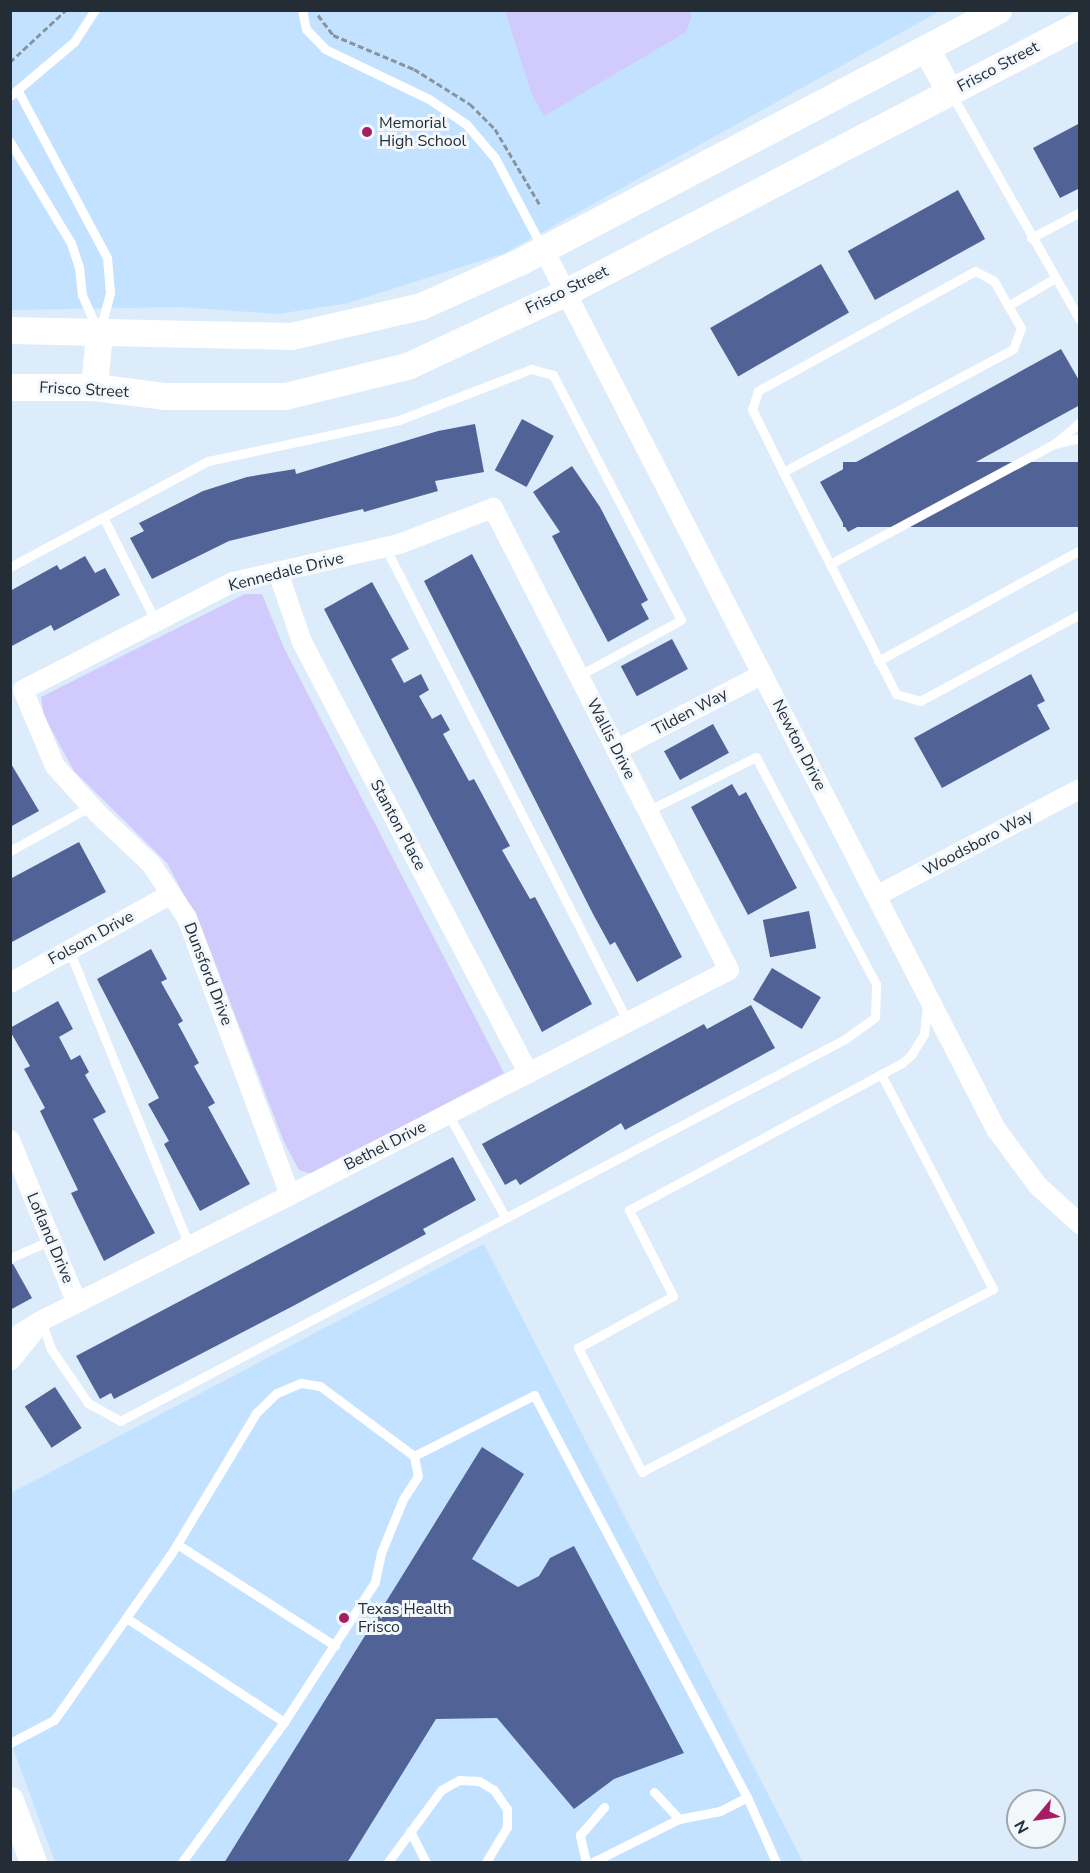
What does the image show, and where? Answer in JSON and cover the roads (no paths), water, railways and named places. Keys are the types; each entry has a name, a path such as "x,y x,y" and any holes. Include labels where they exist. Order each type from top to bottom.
{"street":[{"path":"10,330 233,336 302,334 421,306 543,248 998,10"},
{"name":"Frisco Street","path":"10,387 94,387 165,396 285,396 407,366 564,293 1080,24"},
{"path":"926,49 950,92"},
{"name":"Newton Drive","path":"543,248 564,293 763,674 996,1129 1038,1186 1080,1224"},
{"path":"94,387 99,333"},
{"name":"Kennedale Drive","path":"23,690 233,582 385,547 493,508"},
{"name":"Wallis Drive","path":"493,508 729,970"},
{"name":"Stanton Place","path":"278,572 302,642 528,1073"},
{"name":"Tilden Way","path":"616,750 763,674"},
{"name":"Dunsford Drive","path":"23,690 55,766 91,806 151,864 187,918 290,1195"},
{"name":"Woodsboro Way","path":"876,896 1080,789"},
{"name":"Folsom Drive","path":"10,983 171,894"},
{"name":"Bethel Drive","path":"10,1340 41,1321 729,970"},
{"name":"Lofland Drive","path":"10,1140 49,1241 77,1303"},
{"name":"Bethel Drive","path":"10,1361 41,1321"},
{"path":"10,1800 33,1863"}],"lane":[{"path":"95,10 74,42 14,93 107,258 111,293 99,333"},
{"path":"302,10 306,29 325,49 429,99 466,124 495,158 543,248"},
{"path":"950,92 1031,238 1079,316"},
{"path":"10,142 71,243 79,267 82,295 99,333"},
{"path":"1031,238 1080,212"},
{"path":"783,472 1013,349 1021,328 994,281 975,271 758,391 752,409 783,472 878,661 896,694 920,701 1080,614"},
{"path":"1008,306 1055,278"},
{"path":"10,567 208,461 399,420 470,396 531,369 553,375 681,620 580,675"},
{"path":"830,564 1054,444 1080,422"},
{"path":"1054,444 1080,438"},
{"path":"103,517 156,622"},
{"path":"385,547 628,1022"},
{"path":"878,661 1080,550"},
{"path":"41,1321 51,1348 88,1403 120,1421 505,1216 845,1039 875,1017 876,984 756,757 648,811"},
{"path":"10,851 91,806"},
{"path":"69,950 189,1246"},
{"path":"881,1074 993,1289 642,1472 578,1348 673,1296 629,1210 881,1074 911,1055 918,1046 928,1020 924,989"},
{"path":"448,1114 505,1216"},
{"path":"10,1258 49,1241"},
{"path":"10,1743 54,1720 128,1619 177,1544 256,1413 277,1393 301,1383 320,1386 414,1456 418,1476 403,1499 381,1553 375,1582 284,1722 182,1863"},
{"path":"414,1456 534,1395 747,1797 776,1863"},
{"path":"177,1544 334,1646"},
{"path":"128,1619 284,1722"},
{"path":"388,1863 441,1790 459,1780 479,1781 494,1790 507,1809 507,1827 486,1863"},
{"path":"654,1792 679,1819"},
{"path":"593,1863 679,1819 720,1811 747,1797"},
{"path":"586,1863 580,1835 604,1807"},
{"path":"410,1831 426,1863"}],"place":[{"name":"Memorial High School","path":"367,132"},
{"name":"Texas Health Frisco","path":"344,1618"}]}
